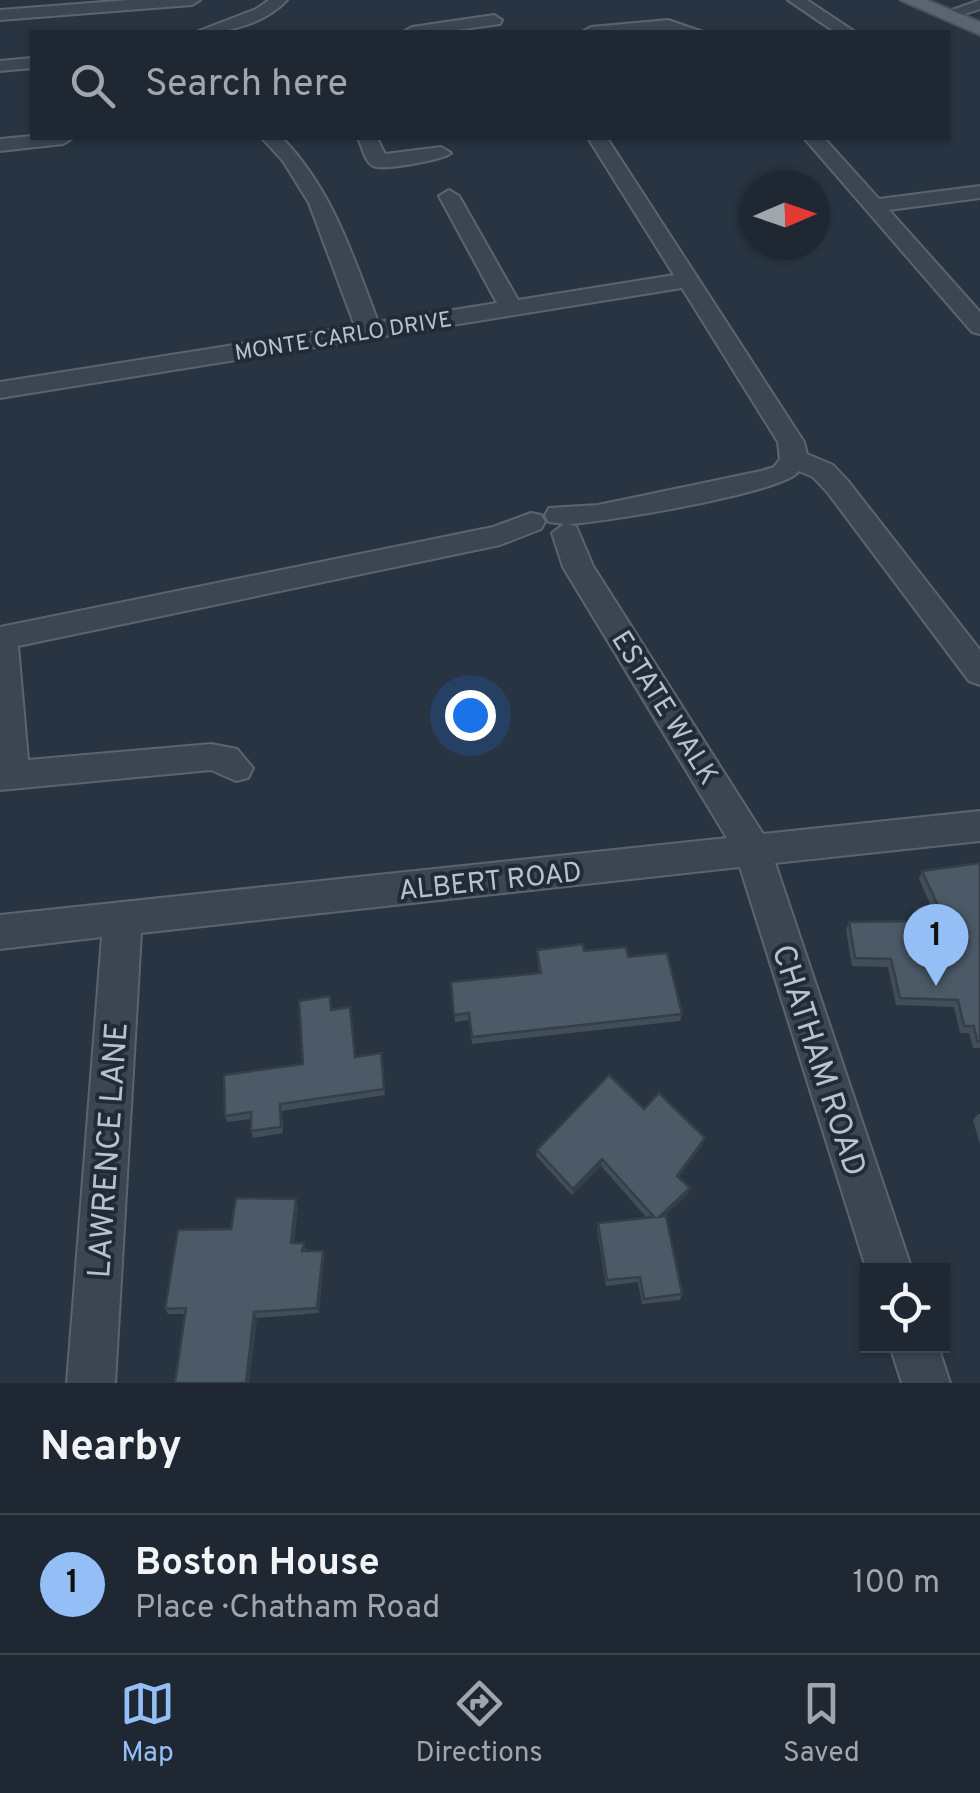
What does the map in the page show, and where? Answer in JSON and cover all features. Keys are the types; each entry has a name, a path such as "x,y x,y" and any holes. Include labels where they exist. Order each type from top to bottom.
{"main road":[{"path":"910,0 971,12"}],"street":[{"path":"0,15 192,0"},
{"path":"211,30 262,13 279,0"},
{"path":"796,0 834,30"},
{"path":"483,3 500,28"},
{"path":"601,30 663,18 692,30"},
{"path":"456,30 500,28"},
{"path":"0,66 30,63"},
{"path":"0,145 44,140"},
{"path":"273,140 292,158 319,204 369,331"},
{"path":"369,140 378,161 440,153"},
{"path":"236,768 226,758 211,757 6,775 1,638 500,535 551,529 598,514 766,479 784,473 794,458 791,442 599,140"},
{"path":"816,140 978,323"},
{"path":"874,206 980,192"},
{"path":"449,196 511,308"},
{"name":"MONTE CARLO DRIVE","path":"0,390 687,280"},
{"path":"794,458 823,472 838,487 980,673"},
{"name":"ESTATE WALK","path":"551,529 752,848"},
{"name":"ALBERT ROAD","path":"0,932 980,826"},
{"name":"CHATHAM ROAD","path":"752,848 887,1263"},
{"name":"LAWRENCE LANE","path":"92,1375 123,917"},
{"path":"916,1353 926,1383"}],"building":[{"path":"980,863 977,1041 974,1026 964,1026 958,1000 900,998 891,959 855,958 849,922 919,921 916,907 939,908 922,871"},
{"path":"583,944 584,951 626,947 628,957 667,953 682,1014 472,1037 469,1013 454,1015 451,982 541,973 537,950"},
{"path":"330,996 331,1010 350,1007 355,1057 381,1053 384,1089 280,1104 281,1127 251,1131 251,1112 225,1116 224,1075 303,1064 299,1001"},
{"path":"609,1075 644,1109 659,1093 705,1138 677,1176 690,1188 659,1217 666,1216 682,1294 644,1299 640,1277 607,1280 598,1223 654,1217 602,1159 573,1189 537,1150"},
{"path":"236,1198 296,1199 291,1243 304,1243 302,1251 323,1251 317,1308 254,1312 246,1383 175,1383 186,1308 165,1309 178,1230 231,1229"}],"place":[{"name":"Boston House","path":"936,986"}]}
